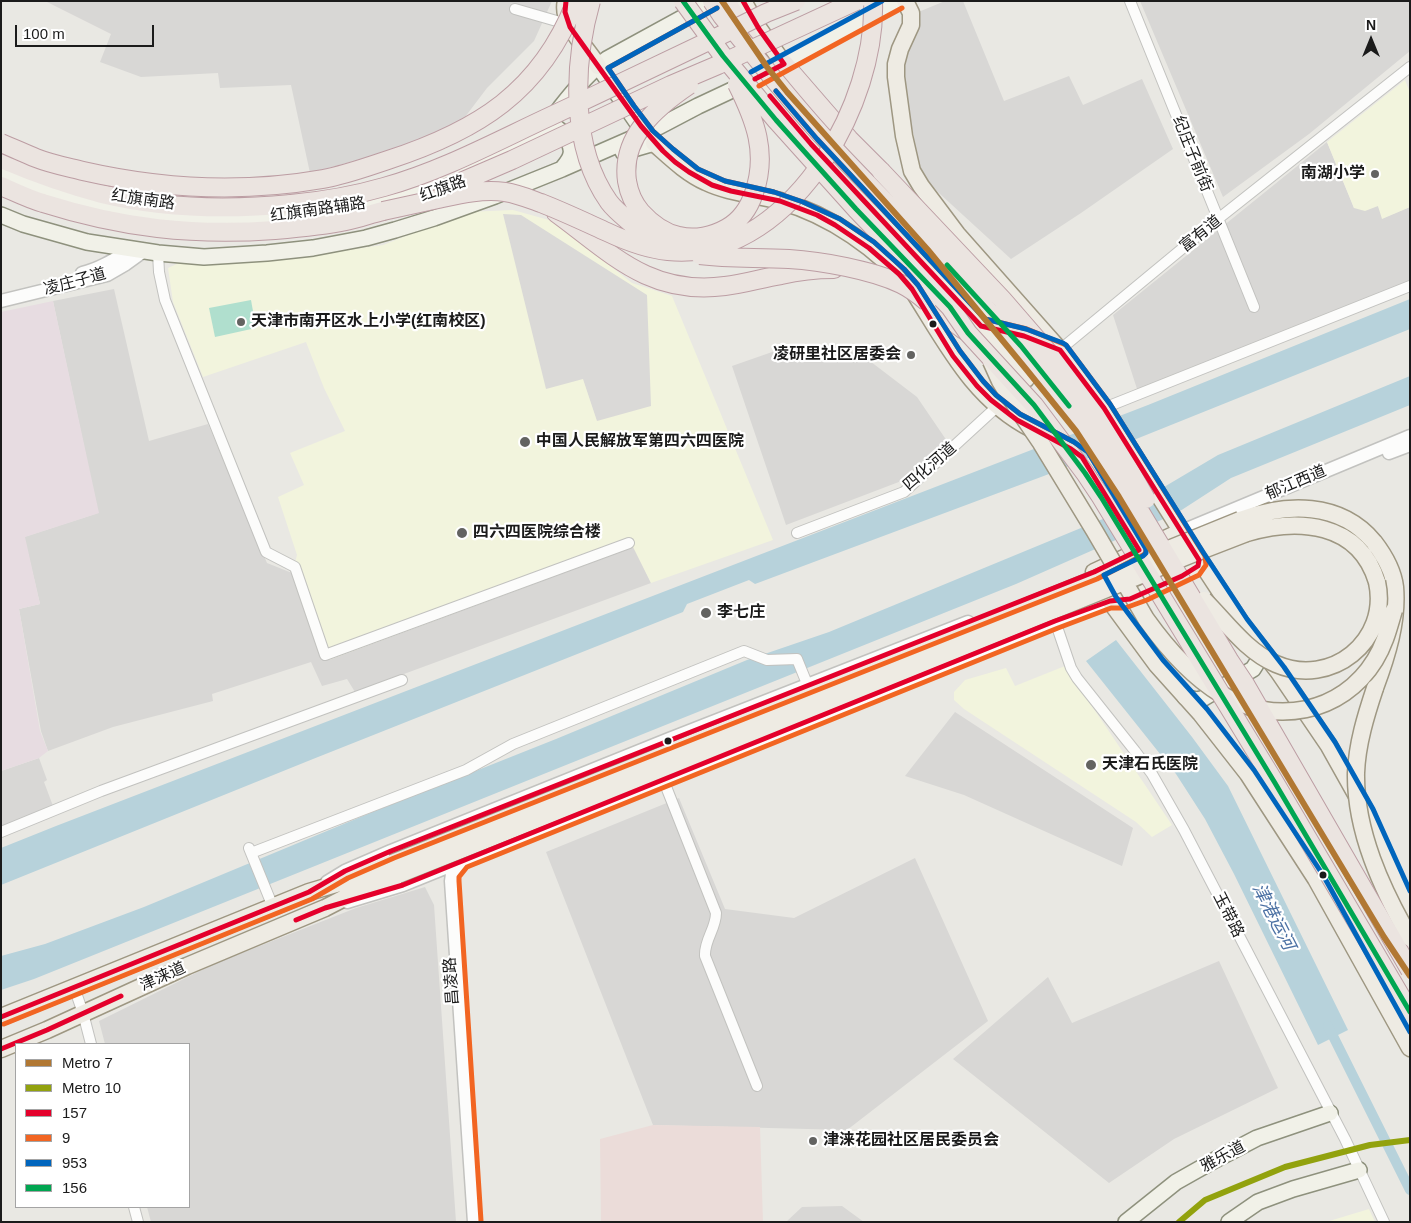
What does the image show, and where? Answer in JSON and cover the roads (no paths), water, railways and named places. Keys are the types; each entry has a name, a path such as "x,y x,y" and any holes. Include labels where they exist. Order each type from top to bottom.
{"highway":[{"path":"591,1 583,36 580,61 580,119 585,147 594,175 610,202 615,209 642,233 681,251 736,259 788,259 813,262 877,275 902,284 974,330"},
{"path":"683,1 721,61 750,111 757,132 761,155 758,182 744,214 733,224 705,236 687,238 677,236 656,226 637,207 628,187 626,166 628,154 638,133 651,115 721,61"},
{"path":"713,1 760,74 941,259 1021,346 1071,407 1112,466 1229,660 1249,677"},
{"path":"726,1 760,74"},
{"path":"766,13 781,1"},
{"name":"红旗路","path":"291,204 353,195 412,178 492,144 766,13 796,1"},
{"name":"红旗路","path":"1,186 42,203 93,217 171,231 204,233 250,232 297,229 345,221 458,185 721,61 856,1"},
{"path":"383,210 462,194 497,191 516,194 563,211 631,242 668,251 708,249 725,244 756,229 773,218 803,187 831,148 845,123 864,71 873,24 873,1"},
{"path":"37,159 128,180 162,185 234,188 281,185 324,178 370,166 413,152 452,136 498,108 526,83 546,59 566,25 567,8"},
{"path":"721,61 856,208 974,330 988,355 1034,405 1085,473 1276,783 1410,1012"},
{"path":"784,64 830,118 1002,299 1054,359 1088,404 1113,441 1232,652 1249,677 1410,970"},
{"path":"1,143 135,200"},
{"name":"红旗南路","path":"1,159 44,177 102,194 135,200 194,207 224,208 291,204"},
{"path":"546,205 625,265 666,284 696,288 723,287 795,272 847,268"}],"main road":[{"name":"红旗南路辅路","path":"1,169 49,191 112,210 145,215 239,219 309,213 360,205 407,192 484,160 544,130 578,87 607,59 713,1"},
{"path":"743,1 759,29 784,64"},
{"name":"红旗南路辅路","path":"1,215 23,224 87,242 144,251 204,257 304,249 366,238 495,196 580,161 596,160 650,137 663,124 760,74 784,64 898,1"},
{"path":"905,1 912,20 900,49 896,64 896,76 904,136 912,171 921,186 958,234 1060,350 1104,408 1199,560 1241,623 1278,671 1329,746 1366,812 1410,910"},
{"path":"567,8 566,16 570,26 650,137 683,167 704,182 732,191 780,201 798,207 856,238 876,254 912,288 950,350 978,388 1020,423 1074,450 1082,457 1137,545"},
{"path":"760,74 811,144 974,330 1026,379"},
{"path":"544,130 557,128 562,132 569,145 571,155 562,169"},
{"path":"407,192 416,223"},
{"path":"974,330 1024,336 1060,350"},
{"path":"988,355 1007,394 1041,443 1146,619 1181,660 1217,692 1241,704 1271,711 1304,710 1330,701 1348,690 1370,667 1384,642 1394,610"},
{"path":"395,869 654,759 1255,514 1282,509 1306,508 1324,511 1349,522 1364,532 1385,558 1392,573 1395,596 1394,627 1370,702 1361,739 1357,760 1357,785 1367,845 1386,894 1410,938"},
{"path":"395,869 675,765 1190,555 1261,529 1285,525 1309,526 1333,532 1348,539 1360,550 1371,566 1377,582 1380,600 1375,623 1360,648 1350,656 1330,666 1303,670 1278,664 1256,652 1204,600"},
{"path":"1182,532 1137,545 1094,572 1110,601 1157,665 1185,697 1202,707 1248,774 1316,879 1410,1048"},
{"path":"1110,601 1130,599 1182,576 1198,566 1199,560"},
{"path":"1249,677 1258,661 1260,648"},
{"path":"1202,707 1260,668 1278,671"},
{"name":"津涞道","path":"1,1017 309,892 395,869"},
{"name":"津涞道","path":"16,1043 187,966 325,908 395,869"},
{"name":"津涞道","path":"1,1049 15,1043"},
{"name":"雅乐道","path":"1126,1222 1176,1182 1216,1160 1257,1138 1330,1112"},
{"path":"1229,1222 1258,1202 1293,1189 1359,1170"}],"street":[{"name":"纪庄子前街","path":"1130,1 1254,307"},
{"path":"515,9 567,8"},
{"name":"富有道","path":"998,406 1060,350 1218,219 1410,67"},
{"path":"144,251 159,272 165,300 266,552 295,567 325,655 628,544"},
{"name":"凌庄子道","path":"1,293 93,270 144,251"},
{"name":"凌庄子道","path":"1,301 106,275 144,251"},
{"path":"1104,408 1410,286"},
{"name":"四化河道","path":"797,533 904,492 998,406"},
{"name":"郁江西道","path":"1182,532 1410,436"},
{"name":"郁江西道","path":"1182,532 1190,535 1410,445"},
{"name":"津涞道","path":"309,892 345,872 390,851 806,683 1094,572"},
{"name":"津涞道","path":"325,908 378,893 462,862 1055,621 1110,601"},
{"name":"玉带路","path":"1055,621 1071,668 1077,678 1152,774 1184,830 1330,1112 1384,1222"},
{"path":"273,907 251,853 466,770 513,744 744,650 767,660 797,659 806,683"},
{"path":"1,832 101,790 402,680"},
{"path":"649,748 716,913 716,920 706,944 705,956 757,1086"},
{"name":"昌凌路","path":"462,862 452,874 451,881 474,1222"},
{"name":"昌凌路","path":"421,878 434,878 439,880 445,887 468,1222"},
{"path":"74,987 91,1043"},
{"path":"134,1208 138,1222"}],"water":[{"path":"1410,299 1410,329 1049,474 755,584 749,580 687,604 683,612 1,885 1,848 1148,405"},
{"path":"1410,376 1410,405 1231,478 1177,513 1016,584 34,979 1,990 1,956 45,944 144,907 747,660 829,632 1156,497 1164,487 1218,455"},
{"path":"1116,640 1228,786 1348,1030 1318,1045 1205,819 1176,774 1086,661"}],"waterway":[{"name":"津港运河","path":"1328,1026 1410,1190"}],"metro line":[{"name":"7","path":"722,1 767,67 787,92 928,250 1076,431 1119,497 1384,937 1410,976"},
{"name":"10","path":"1179,1222 1205,1200 1285,1167 1370,1145 1410,1140"}],"place":[{"name":"南湖小学","path":"1375,174"},
{"name":"天津市南开区水上小学(红南校区)","path":"241,322"},
{"name":"凌研里社区居委会","path":"911,355"},
{"name":"中国人民解放军第四六四医院","path":"525,442"},
{"name":"四六四医院综合楼","path":"462,533"},
{"name":"李七庄","path":"706,613"},
{"name":"天津石氏医院","path":"1091,765"},
{"name":"津涞花园社区居民委员会","path":"813,1141"}]}
